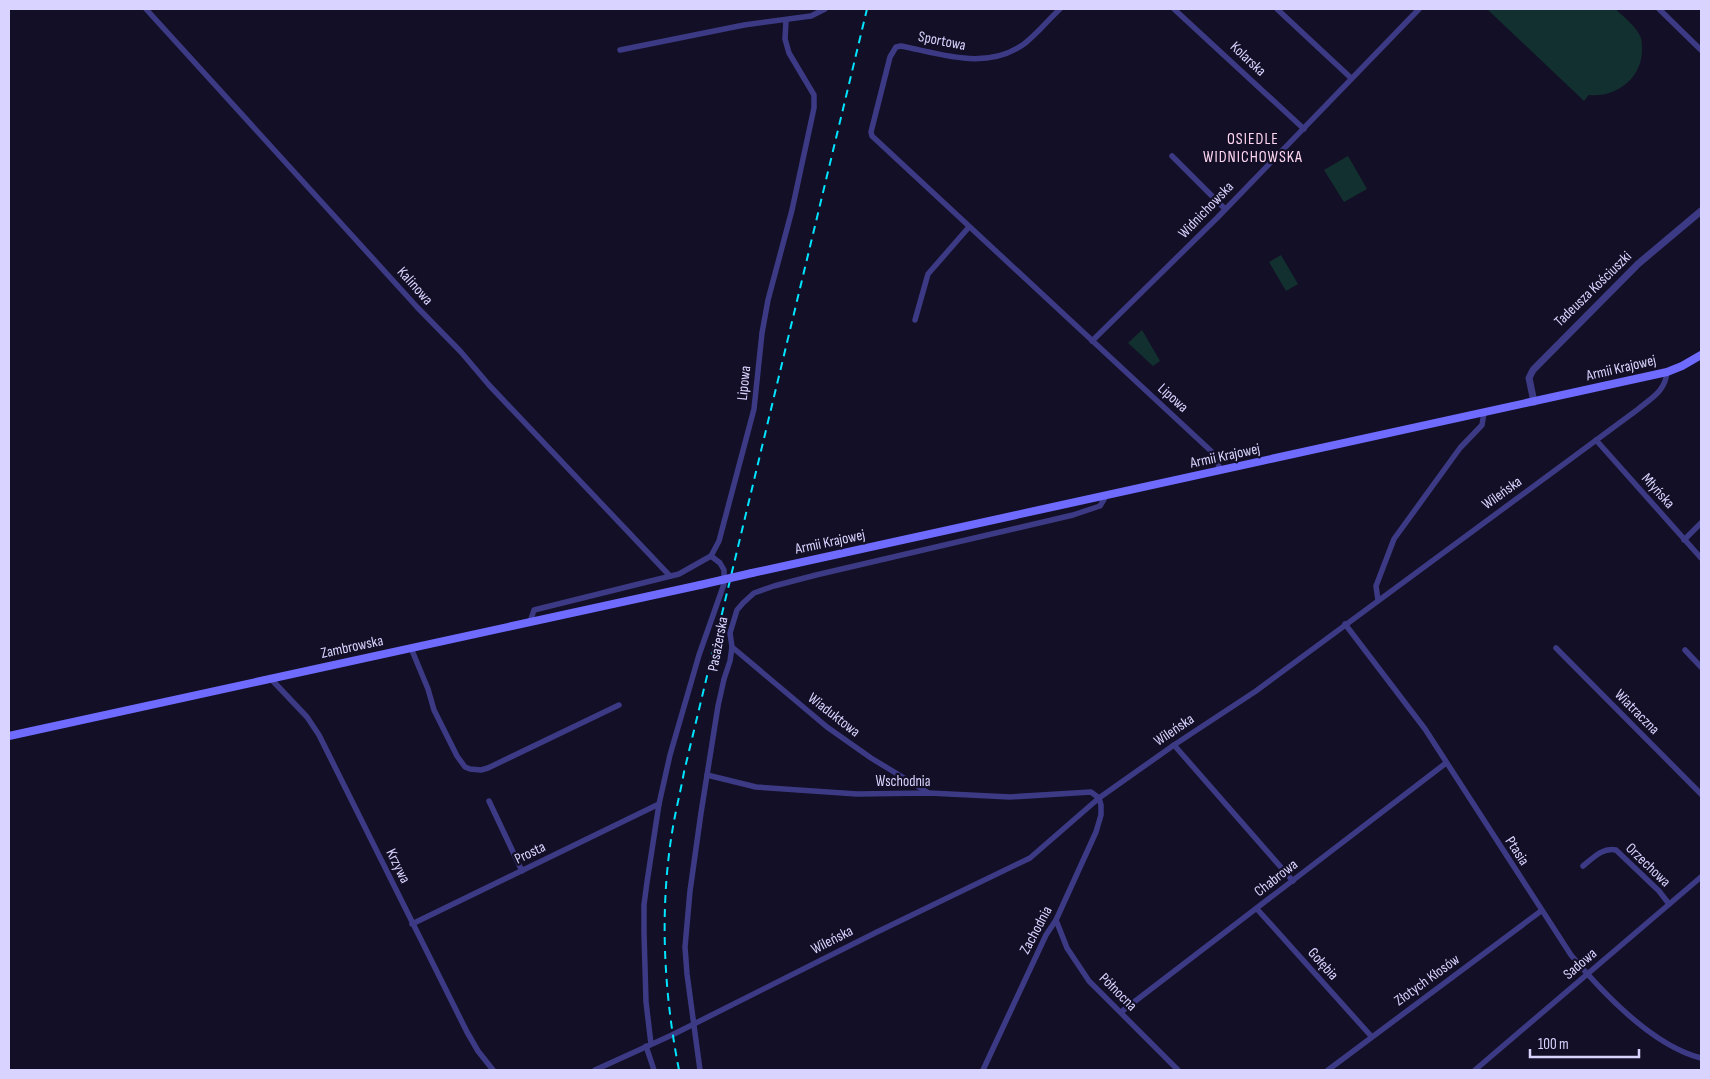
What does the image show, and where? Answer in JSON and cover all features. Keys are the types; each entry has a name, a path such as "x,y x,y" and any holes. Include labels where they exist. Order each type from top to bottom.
{"main road":[{"name":"Armii Krajowej","path":"700,585 1667,372 1701,355"},
{"name":"Zambrowska","path":"9,736 700,585"}],"street":[{"name":"Kalinowa","path":"146,9 417,307 461,352 489,385 670,576"},
{"path":"620,50 744,25 811,16 825,9"},
{"name":"Sportowa","path":"872,136 871,132 890,57 896,47 901,46 965,59 998,57 1024,44 1060,9"},
{"name":"Kolarska","path":"1174,9 1304,128"},
{"path":"1277,9 1351,78"},
{"name":"Widnichowska","path":"1092,341 1225,209 1419,9"},
{"path":"1659,9 1701,50"},
{"name":"Lipowa","path":"710,556 719,541 754,410 762,333 768,300 792,210 814,108 814,95 789,53 786,39 786,20"},
{"name":"Lipowa","path":"872,136 1211,451 1217,460 1220,470"},
{"path":"1172,156 1225,209"},
{"name":"Tadeusza Kościuszki","path":"1534,402 1530,378 1532,370 1638,264 1701,211"},
{"path":"915,320 928,274 969,227"},
{"name":"Wileńska","path":"648,1045 1030,858 1099,798 1256,690 1660,392 1666,381 1667,372"},
{"path":"1378,600 1376,586 1394,539 1460,448 1482,425 1484,413"},
{"name":"Młyńska","path":"1596,440 1701,558"},
{"name":"Pasażerska","path":"700,1070 686,974 690,891 718,706 732,647 730,633 737,610 754,593 816,575 1073,515 1100,506 1106,496"},
{"path":"1684,540 1701,523"},
{"path":"530,622 534,610 670,576 688,570 710,556 724,570 724,584 699,655 659,804 644,904 648,1045 654,1070"},
{"name":"Ptasia","path":"1345,624 1425,729 1570,955 1624,1010 1664,1043 1686,1054 1701,1058"},
{"name":"Wiaduktowa","path":"732,647 827,727 871,758 929,793"},
{"path":"411,648 428,689 434,710 457,756 465,767 475,770 488,768 619,705"},
{"name":"Wiatraczna","path":"1556,648 1701,794"},
{"path":"1685,650 1701,667"},
{"name":"Krzywa","path":"271,679 307,718 319,735 467,1032 478,1052 493,1070"},
{"path":"1174,745 1293,880"},
{"name":"Chabrowa","path":"1121,1012 1446,764"},
{"name":"Wschodnia","path":"707,775 756,787 857,794 929,793 1010,797 1091,792 1099,798"},
{"name":"Zachodnia","path":"983,1070 1046,935 1056,920 1096,832 1101,815 1099,798"},
{"path":"488,801 522,871"},
{"name":"Prosta","path":"412,924 659,804"},
{"name":"Orzechowa","path":"1583,866 1609,848 1616,850 1659,891 1669,904"},
{"name":"Sadowa","path":"1475,1070 1701,877"},
{"name":"Gołębia","path":"1257,909 1371,1036"},
{"name":"Złotych Kłosów","path":"1328,1070 1371,1036 1541,912"},
{"name":"Północna","path":"1056,920 1067,948 1088,981 1178,1070"},
{"path":"595,1070 648,1045"}],"green space":[{"path":"1487,9 1615,9 1639,34 1642,50 1641,60 1632,78 1625,85 1608,93 1589,95 1584,101"},
{"path":"1348,156 1367,189 1344,202 1324,170"},
{"path":"1281,255 1298,284 1286,291 1269,262"},
{"path":"1142,330 1160,361 1153,366 1128,343"}],"railway":[{"path":"679,1070 669,1008 665,946 666,883 674,821 684,772 867,9"}],"district":[{"name":"OSIEDLE WIDNICHOWSKA","path":"1253,148"}]}
